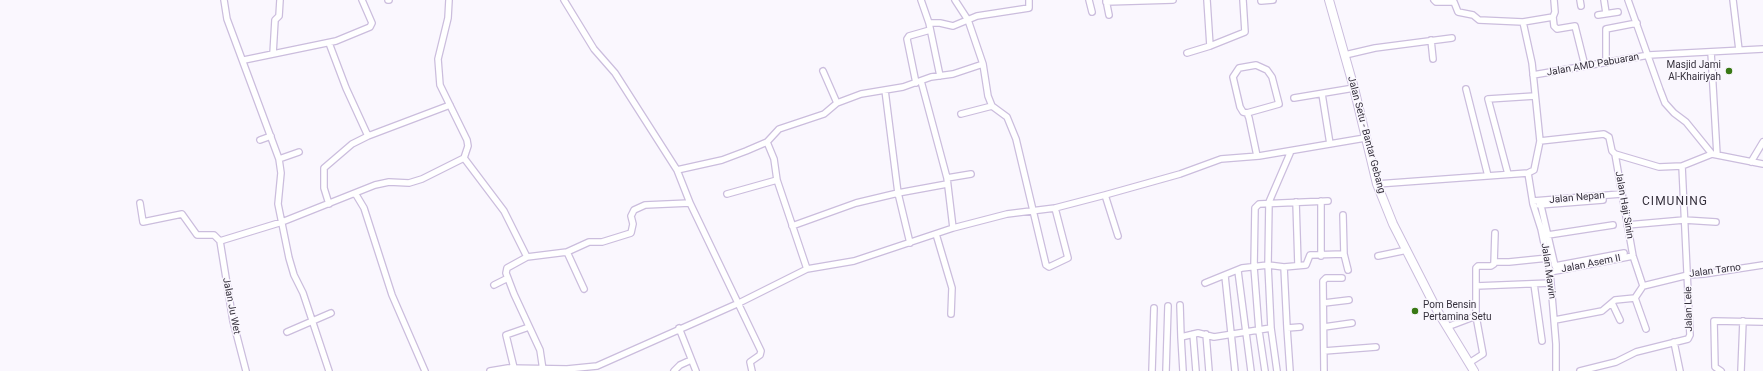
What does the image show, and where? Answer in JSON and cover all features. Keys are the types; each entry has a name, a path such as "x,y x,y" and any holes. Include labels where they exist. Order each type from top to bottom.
{"main road":[{"name":"Jalan Setu - Bantar Gebang","path":"1329,0 1354,88 1377,184 1407,250 1447,327 1471,367"}],"street":[{"path":"224,0 227,19 244,60 279,160 281,173 278,204 294,275 303,293 329,371"},
{"path":"273,54 275,20 279,16 280,0"},
{"path":"244,60 329,43 372,25 362,0"},
{"path":"140,203 144,222 182,214 198,235 214,235 220,241 282,222 355,193 389,182 409,183 422,179 464,158 468,143 440,84 438,59 448,18 449,0"},
{"path":"564,0 594,49 615,73 677,170 690,203 761,351 760,355 750,362 752,371"},
{"path":"921,0 929,23 940,76"},
{"path":"955,0 968,20 983,64 988,96 992,106 1007,117 1016,139 1023,162 1046,265 1052,266 1068,258 1055,208"},
{"path":"929,23 940,23 953,26 977,16 1029,8 1029,0"},
{"path":"1089,0 1092,12"},
{"path":"1109,14 1106,1 1173,0"},
{"path":"1207,0 1210,46"},
{"path":"1187,53 1210,46 1245,32 1243,0"},
{"path":"1261,0 1273,0"},
{"path":"1434,0 1436,2 1454,2 1458,12 1473,14 1479,20 1523,22 1553,16"},
{"path":"1554,0 1554,26 1557,29 1575,26 1585,66"},
{"path":"1604,0 1606,13"},
{"path":"1628,0 1649,55 1660,90 1666,102 1674,113 1686,122 1715,155"},
{"path":"1733,0 1739,50"},
{"path":"1598,15 1618,12"},
{"path":"1523,22 1533,75"},
{"path":"1606,63 1606,29 1637,23"},
{"path":"930,30 909,36 907,39 947,181 953,228"},
{"path":"1345,55 1375,48 1452,38"},
{"path":"1431,40 1433,59"},
{"path":"329,43 338,69 368,136"},
{"name":"Jalan AMD Pabuaran","path":"1528,173 1534,170 1540,142 1533,75 1649,55 1763,49"},
{"path":"1711,52 1715,155"},
{"path":"677,170 722,160 767,142 779,129 824,114 837,104 861,94 903,87 940,76 953,74 983,64"},
{"path":"1247,113 1279,104 1272,77 1267,70 1256,65 1239,68 1233,77 1240,107 1243,112 1247,113 1257,156"},
{"path":"823,71 837,104"},
{"path":"1294,98 1354,88"},
{"path":"1466,89 1488,176"},
{"path":"885,90 898,193 910,243"},
{"path":"1322,94 1330,144"},
{"path":"1508,174 1488,99 1535,96"},
{"path":"329,204 324,188 324,168 352,144 368,136 450,104"},
{"path":"961,114 992,106"},
{"name":"Jalan Haji Sinin","path":"1540,142 1604,134 1609,137 1612,151 1615,154 1633,256 1643,286"},
{"path":"260,140 271,136"},
{"path":"490,371 514,368 597,368 679,328 739,303 808,269 854,262 953,228 1007,214 1055,208 1105,195 1180,174 1221,158 1257,156 1366,138"},
{"path":"767,142 774,160 777,180 808,269"},
{"path":"1751,162 1763,142"},
{"path":"1277,371 1271,328 1268,265 1269,203 1291,151"},
{"path":"279,160 299,152"},
{"path":"1615,154 1659,167 1682,166 1715,155 1763,164"},
{"path":"464,158 504,211 528,257"},
{"name":"Jalan Lele","path":"1580,371 1616,362 1636,352 1688,339 1690,335 1682,166"},
{"path":"1377,184 1528,173"},
{"name":"Jalan Mawin","path":"1528,173 1533,203 1548,258 1550,272 1555,320 1556,371"},
{"path":"792,226 856,203 971,174"},
{"path":"727,194 777,180"},
{"path":"355,193 364,208 392,295 425,371"},
{"name":"Jalan Nepan","path":"1533,203 1621,194"},
{"path":"1105,195 1118,236"},
{"path":"1533,203 1541,206 1603,200"},
{"path":"1321,201 1321,256"},
{"path":"1265,371 1258,331 1254,267 1255,208 1259,204 1269,203 1328,201"},
{"path":"1296,202 1298,266"},
{"path":"543,369 540,350 508,278 507,268 528,257 567,252 589,242 602,242 631,233 633,224 631,216 634,210 645,205 690,203"},
{"path":"1541,206 1555,266 1624,253"},
{"path":"1343,215 1344,254 1348,270"},
{"path":"1627,225 1684,220 1716,222"},
{"path":"1548,235 1613,226"},
{"path":"1495,233 1495,262"},
{"path":"936,234 952,288 951,314"},
{"name":"Jalan Ju Wet","path":"220,241 233,321 246,371"},
{"path":"1378,256 1407,250"},
{"path":"567,252 584,289"},
{"path":"1205,283 1238,271 1242,268 1268,265 1284,267 1306,265 1309,255 1321,256 1344,254"},
{"name":"Jalan Asem II","path":"1550,272 1633,256"},
{"path":"1471,367 1483,354 1476,316 1477,267 1491,266 1495,262 1548,258"},
{"name":"Jalan Tarno","path":"1643,286 1688,275 1763,265"},
{"path":"1284,267 1290,371"},
{"path":"1238,271 1251,371"},
{"path":"1225,276 1235,371"},
{"path":"494,285 508,278"},
{"path":"1324,371 1324,279 1342,278"},
{"path":"1476,286 1551,283"},
{"path":"1534,284 1542,340"},
{"path":"1635,298 1643,286"},
{"path":"1555,320 1602,311 1615,300 1635,298"},
{"path":"1635,298 1646,329"},
{"path":"1324,303 1349,300"},
{"path":"1612,303 1620,320"},
{"path":"1180,305 1183,371"},
{"path":"1166,371 1168,306"},
{"path":"1152,371 1154,308"},
{"path":"288,332 331,313"},
{"path":"1447,327 1476,316"},
{"path":"1721,371 1715,367 1714,321 1763,322"},
{"path":"1741,371 1743,321"},
{"path":"1324,327 1352,323"},
{"path":"514,368 506,335 529,327"},
{"path":"1287,328 1300,327"},
{"path":"679,328 696,371"},
{"path":"1181,337 1193,334 1206,334 1214,337 1271,328"},
{"path":"1193,334 1196,371"},
{"path":"1206,334 1209,371"},
{"path":"1674,342 1680,371"},
{"path":"1324,351 1376,347"},
{"path":"674,371 680,365 691,360"}],"place":[{"name":"Masjid Jami Al-Khairiyah","path":"1729,71"},
{"name":"Pom Bensin Pertamina Setu","path":"1415,311"}],"district":[{"name":"CIMUNING","path":"1675,202"}]}
